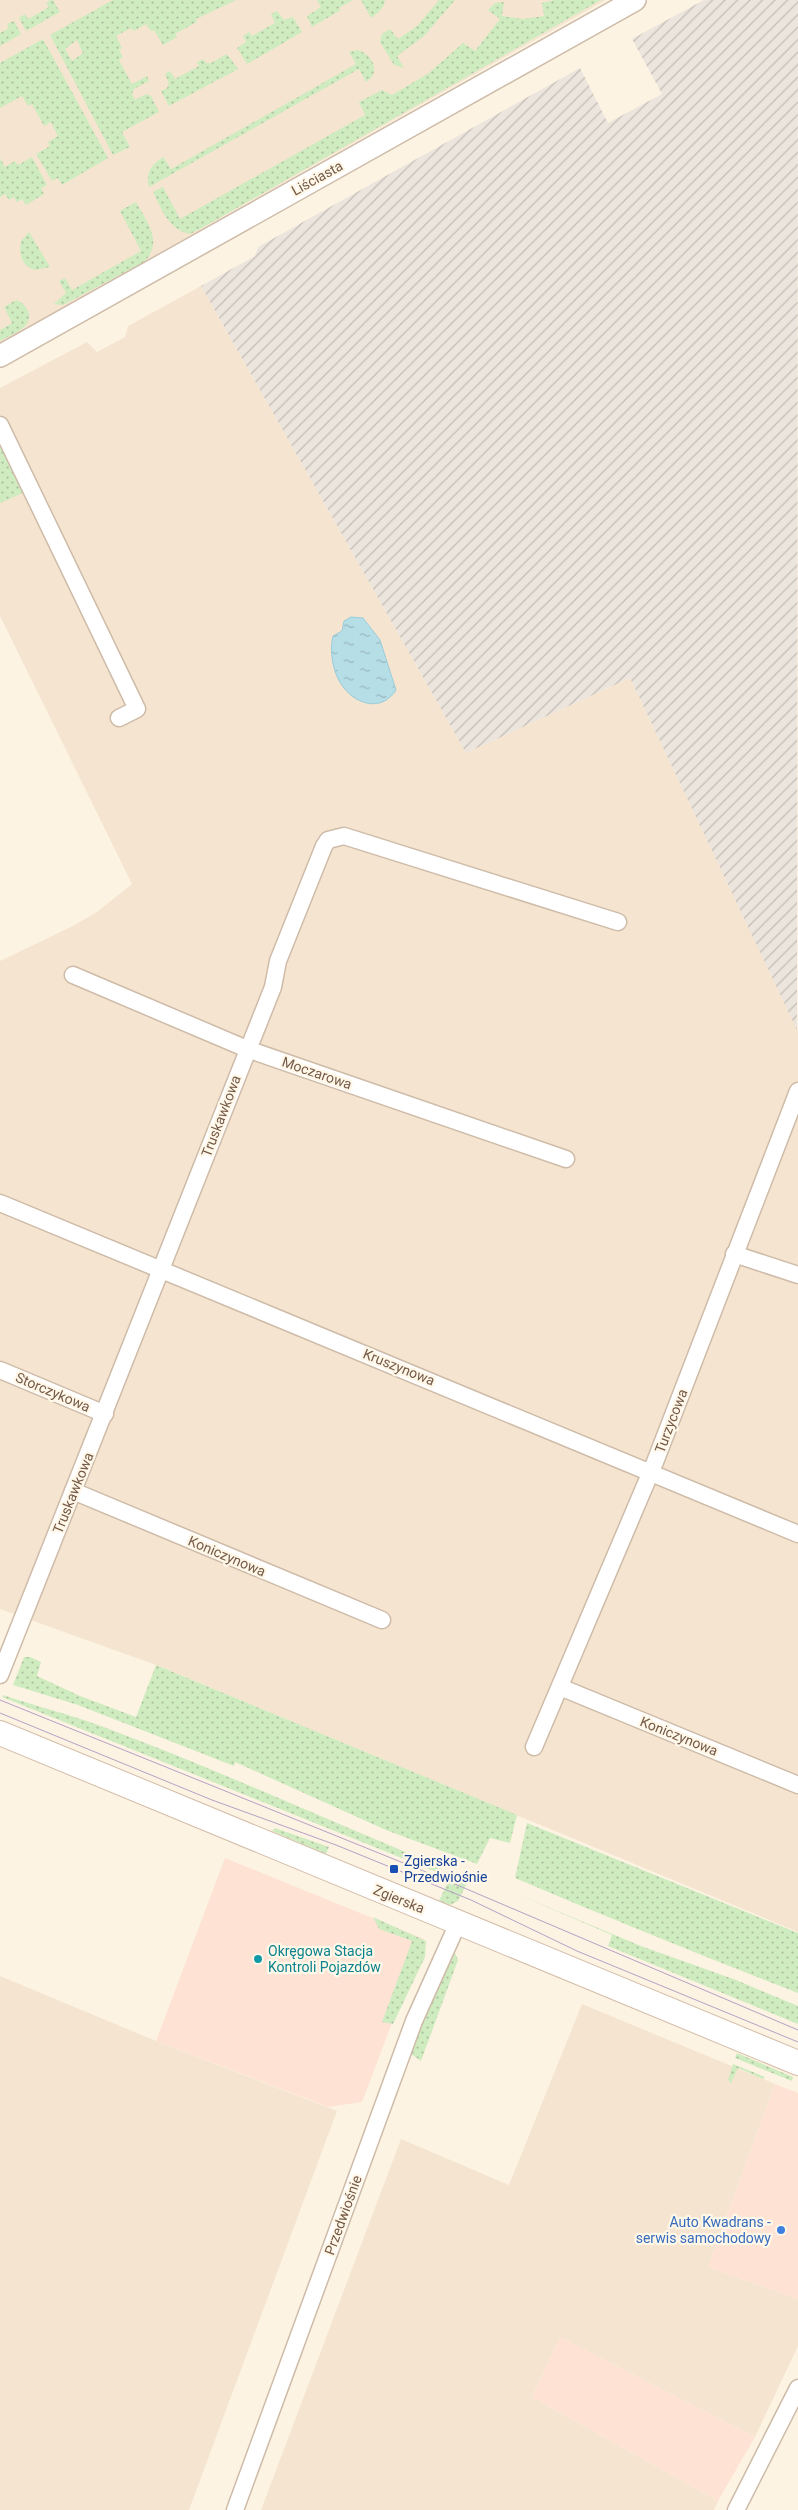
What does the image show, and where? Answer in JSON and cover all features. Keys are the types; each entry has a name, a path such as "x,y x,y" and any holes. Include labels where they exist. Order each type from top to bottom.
{"main road":[{"name":"Zgierska","path":"0,1733 798,2063"}],"street":[{"name":"Liściasta","path":"0,356 635,0"},
{"path":"0,425 137,709 119,718"},
{"name":"Truskawkowa","path":"0,1675 273,987 278,961 319,853 328,840 336,836 344,836 618,922"},
{"name":"Moczarowa","path":"73,975 247,1050 566,1159"},
{"name":"Turzycowa","path":"534,1747 651,1471 798,1091"},
{"name":"Kruszynowa","path":"0,1203 651,1471 798,1534"},
{"path":"734,1254 798,1275"},
{"name":"Storczykowa","path":"0,1370 105,1414"},
{"name":"Koniczynowa","path":"73,1491 382,1620"},
{"name":"Koniczynowa","path":"560,1688 798,1785"},
{"name":"Przedwiośnie","path":"235,2510 414,2021 458,1923"},
{"path":"736,2510 792,2417 798,2388"}],"shaded area":[{"path":"0,0 606,0 0,343"},
{"path":"704,0 798,0 797,1030 630,678 466,753 201,286 255,256 258,247 580,68 608,123 662,94 632,39"},
{"path":"201,286 466,753 630,678 798,1031 798,1932 156,1665 0,1609 0,961 73,926 97,912 132,884 0,616 0,388 87,342 97,352 125,337 128,326"},
{"path":"225,1858 424,1939 362,2102 328,2107 156,2041"},
{"path":"0,1976 156,2041 337,2111 189,2510 0,2510"},
{"path":"582,2004 775,2084 708,2267 798,2299 798,2346 755,2437 560,2337 532,2397 718,2501 714,2510 261,2510 401,2139 509,2185"},
{"path":"775,2084 798,2093 798,2299 708,2267"},
{"path":"560,2337 755,2437 718,2501 532,2397"}],"green space":[{"path":"53,0 60,12 26,31 19,18 25,14 28,19 49,7 46,3"},
{"path":"113,0 236,0 196,19 197,22 175,34 177,37 163,45 154,30 151,31 146,24 134,31 131,28 116,36 122,48 119,50 123,57 119,60 132,84 147,76 149,81 134,89 132,94 135,100 146,94 151,96 159,112 122,132 130,147 113,155 50,35","holes":["77,40 83,53 72,61 65,49"]},
{"path":"317,0 353,0 339,8 341,10 312,27 307,16 321,7"},
{"path":"361,0 385,0 382,8 371,18"},
{"path":"439,0 455,0 424,36 397,56 404,68 394,65 380,42 382,34 390,29 398,39 417,26"},
{"path":"554,0 601,0 190,234 171,224 160,206 153,192 163,187 180,219 365,115 359,102 382,90 392,95 429,73 463,43 475,51 500,19 488,10 495,3 504,2 502,16 523,19 544,16 542,3"},
{"path":"277,11 284,20 293,17 302,32 247,64 237,48 246,42 243,36 249,32 252,36 275,23 271,14"},
{"path":"14,21 21,34 0,46 0,33 9,28 7,24"},
{"path":"43,39 108,158 62,185 58,178 52,181 36,154 50,146 48,142 58,136 51,122 44,126 32,104 28,106 22,96 0,108 0,63"},
{"path":"357,50 367,55 373,64 373,74 366,82 359,69 149,187 148,177 150,169 163,157 171,169 356,64 349,52"},
{"path":"227,54 238,69 169,106 161,91 167,88 169,83 165,74 170,71 175,79 199,66 197,62 203,59 206,63 211,63"},
{"path":"32,157 47,185 41,188 44,194 26,205 22,199 17,202 14,197 9,200 5,194 0,197 0,158 5,167 15,161 18,165"},
{"path":"136,202 152,232 153,247 150,255 144,262 63,305 54,304 66,293 59,281 65,278 72,290 141,251 120,211"},
{"path":"29,232 50,267 35,270 27,266 22,259 21,241"},
{"path":"16,300 27,309 28,322 21,330 0,341 0,330 12,323 4,307"},
{"path":"0,440 25,492 0,503"},
{"path":"24,1657 30,1657 41,1662 37,1676 80,1696 136,1717 156,1665 517,1815 510,1843 490,1838 477,1864 386,1830 235,1762 234,1766 78,1705 13,1685"},
{"path":"3,1695 89,1722 144,1742 441,1867 439,1873 2,1697"},
{"path":"527,1823 798,1933 798,1993 656,1937 515,1878"},
{"path":"275,1828 329,1847 326,1854 272,1831"},
{"path":"451,1876 467,1883 458,1901 450,1905 439,1901"},
{"path":"512,1892 641,1946 736,1980 798,2006 798,2024 608,1946 612,1935"},
{"path":"373,1917 426,1941 425,1957 393,2024 382,2022 412,1941 379,1929"},
{"path":"455,1953 458,1960 421,2061 411,2054 425,2014"},
{"path":"737,2053 793,2077 792,2081 735,2058"},
{"path":"733,2064 765,2077 763,2079 738,2068 731,2083 728,2080"}],"water":[{"path":"351,617 363,618 380,640 396,690 391,697 384,701 370,704 356,699 344,688 337,677 332,656 333,636 342,631 344,621"}],"tram line":[{"path":"0,1700 443,1879 798,2030"},
{"path":"0,1713 212,1800 336,1845 471,1900 577,1951 798,2042"}],"place":[{"name":"Zgierska - Przedwiośnie","path":"394,1869"},
{"name":"Okręgowa Stacja Kontroli Pojazdów","path":"258,1959"},
{"name":"Auto Kwadrans - serwis samochodowy","path":"781,2230"}]}
